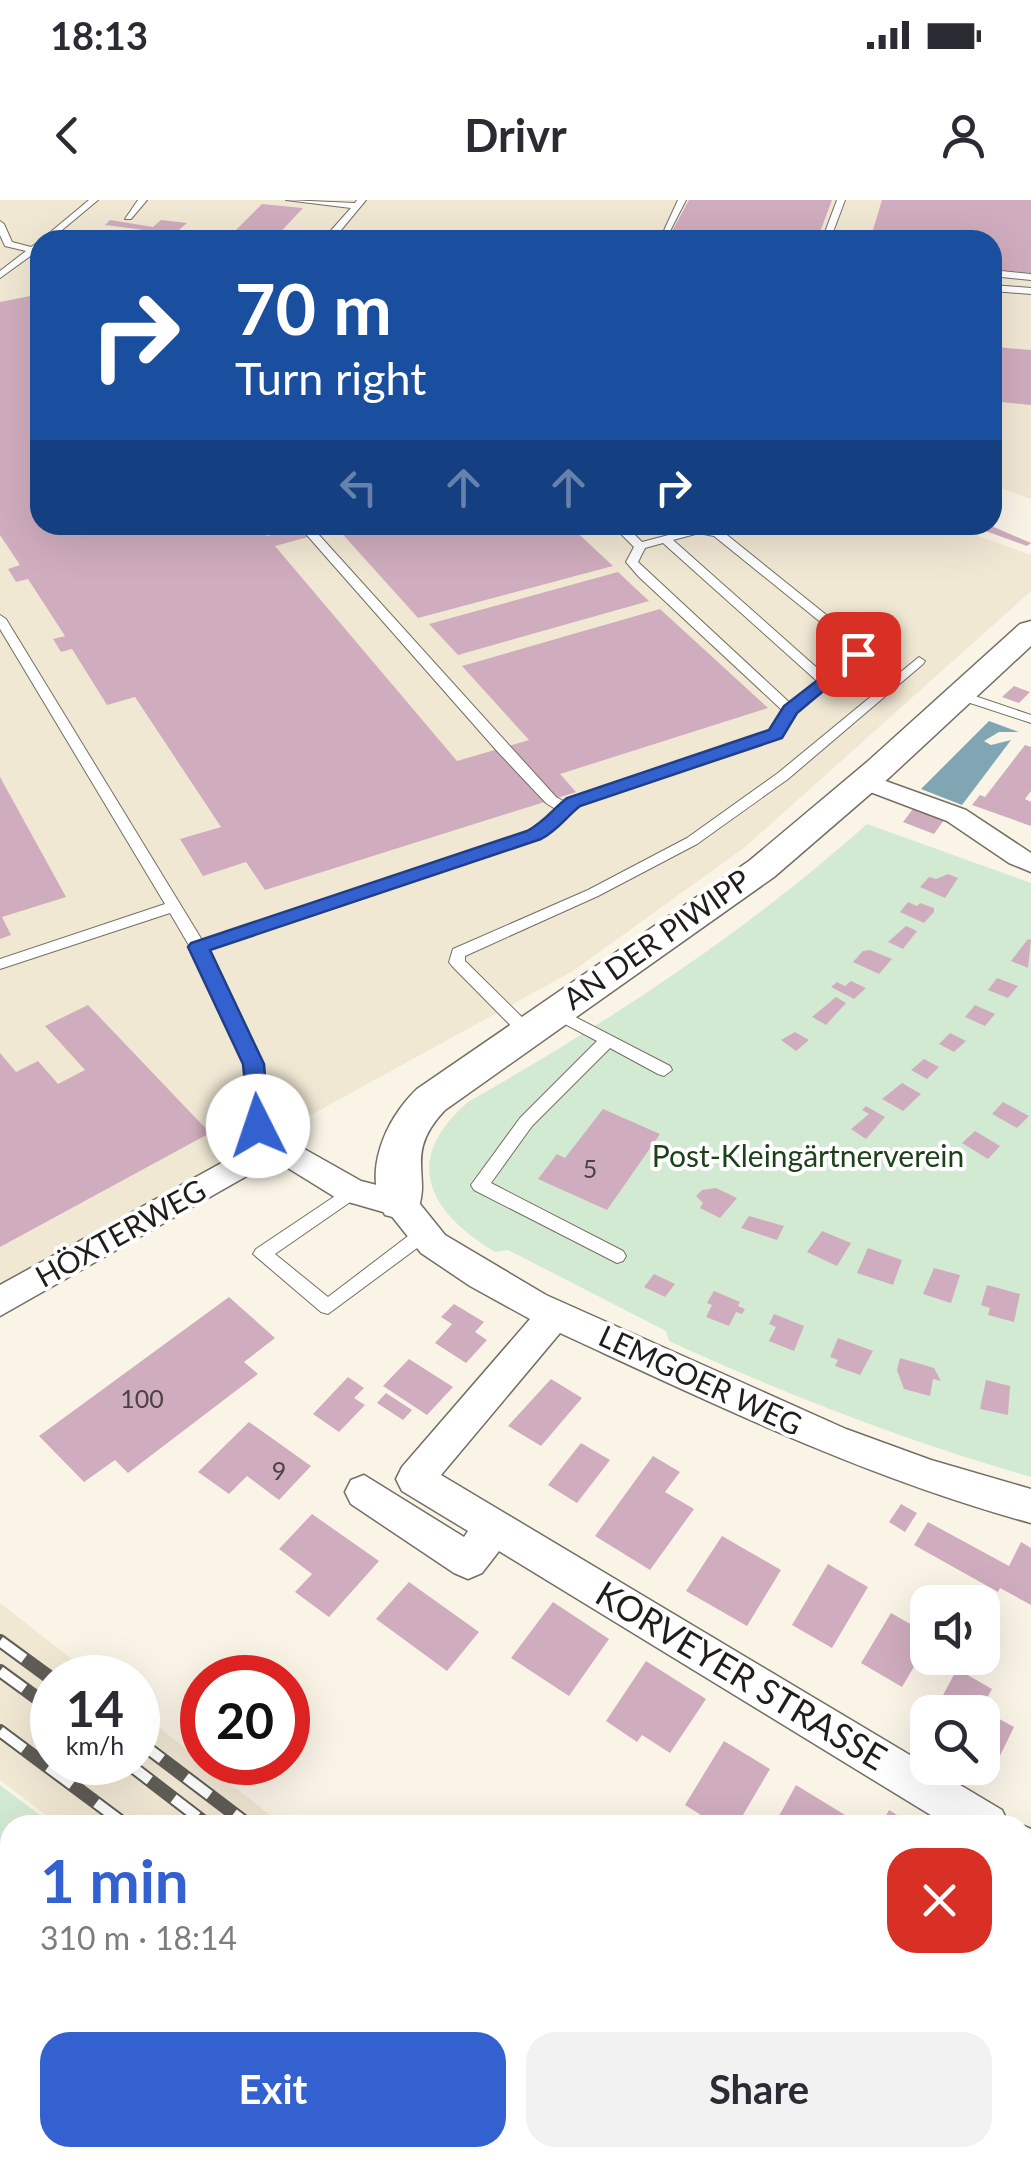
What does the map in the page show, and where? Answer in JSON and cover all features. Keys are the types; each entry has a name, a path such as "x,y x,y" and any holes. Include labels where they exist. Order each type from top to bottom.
{"street":[{"name":"AN DER PIWIPP","path":"411,1219 396,1164 412,1120 462,1075 720,900 866,782 1031,630"},
{"path":"866,782 938,806 986,832 1015,857 1031,864"},
{"path":"276,1146 350,1193 411,1219"},
{"name":"HÖXTERWEG","path":"0,1302 276,1146"},
{"name":"LEMGOER WEG","path":"411,1219 469,1268 555,1314 837,1443 978,1493 1031,1506"},
{"path":"494,1528 468,1561 377,1501 415,1479 555,1314"},
{"name":"KORVEYER STRASSE","path":"415,1479 970,1815"}],"lane":[{"path":"57,230 94,200"},
{"path":"128,218 143,200"},
{"path":"290,200 359,203"},
{"path":"666,230 682,200"},
{"path":"830,230 841,200"},
{"path":"335,230 359,203"},
{"path":"0,224 8,244 30,245"},
{"path":"0,275 30,252"},
{"path":"1002,274 1031,276"},
{"path":"1002,289 1031,291"},
{"path":"313,535 514,761 551,800 566,809"},
{"path":"628,535 640,546"},
{"path":"640,546 682,535"},
{"path":"198,947 534,835 554,824 574,802 776,734 790,710 858,654 856,644 720,535"},
{"path":"666,540 826,682"},
{"path":"640,546 632,562 790,710"},
{"path":"0,619 198,947 253,1064 258,1126 276,1146"},
{"path":"664,1070 607,1041 540,1021 457,962 458,953 593,893 692,841 783,776 919,661"},
{"path":"960,695 1031,719"},
{"path":"0,964 174,906"},
{"path":"607,1041 526,1122 480,1185 617,1256"},
{"path":"350,1193 262,1254 328,1307 411,1219"}],"shaded area":[{"path":"0,200 1031,200 1031,499 1002,488 1002,230 30,230 30,535 975,535 1031,555 1031,591 744,848 573,971 0,1286"},
{"path":"0,1603 67,1655 30,1655 30,1785 160,1785 160,1728 180,1744 180,1785 232,1785 270,1815 46,1815 0,1780"}],"green space":[{"name":"Post-Kleingärtnerverein","path":"867,824 1031,883 1031,1477 847,1416 669,1341 666,1331 508,1250 495,1252 453,1220 431,1184 429,1164 435,1144 447,1123 468,1102 675,974 773,902"},
{"path":"0,1785 40,1815 0,1815"}],"water":[{"path":"989,721 1019,732 999,732 984,741 991,745 1011,740 962,805 921,789"}],"building":[{"path":"689,200 832,200 821,230 673,230"},
{"path":"882,200 1031,200 1031,273 1002,270 1002,230 873,230"},
{"path":"262,204 303,208 282,230 236,230"},
{"path":"110,220 153,227 161,220 187,223 179,230 105,225"},
{"path":"30,296 30,535 316,535 275,546 457,761 529,740 462,666 660,609 768,708 560,774 576,792 265,890 246,862 203,876 180,839 221,827 135,697 107,705 72,649 61,652 53,639 65,636 28,579 16,582 8,569 20,565 0,535 0,302"},
{"path":"1002,348 1031,350 1031,405 1002,402"},
{"path":"1002,531 1031,543 1027,546 997,535 1002,535"},
{"path":"343,535 580,535 613,566 418,618"},
{"path":"618,572 649,601 458,655 429,624"},
{"path":"1014,686 1030,692 1019,703 1002,697"},
{"path":"1025,745 1031,747 1031,791 1025,799 1031,802 1031,826 972,805 980,795 985,797"},
{"path":"0,777 66,897 2,917 11,935 0,939"},
{"path":"913,809 944,820 934,834 903,822"},
{"path":"948,874 958,878 945,898 920,887 929,877 936,879"},
{"path":"908,902 934,908 934,912 924,923 900,912"},
{"path":"906,926 917,931 903,949 888,942"},
{"path":"1031,940 1028,968 1011,961"},
{"path":"863,951 892,959 879,974 853,962"},
{"path":"997,978 1018,986 1008,998 988,990"},
{"path":"851,981 866,988 854,999 831,987 837,982 845,986"},
{"path":"836,997 846,1003 826,1025 812,1017"},
{"path":"88,1005 210,1133 0,1247 0,1053 16,1072 38,1061 58,1084 85,1070 45,1026"},
{"path":"975,1005 995,1014 985,1026 965,1017"},
{"path":"795,1032 809,1040 796,1051 781,1040"},
{"path":"950,1033 966,1041 954,1052 939,1044"},
{"path":"924,1059 939,1067 927,1079 911,1070"},
{"path":"902,1083 921,1094 903,1111 882,1099"},
{"path":"1003,1102 1029,1116 1017,1128 992,1114"},
{"path":"866,1106 885,1117 866,1139 851,1129 869,1114 862,1110"},
{"path":"603,1109 660,1134 607,1210 538,1179 557,1154 565,1158"},
{"path":"975,1131 1000,1146 988,1159 962,1143"},
{"path":"716,1188 737,1198 720,1218 700,1208 703,1203 696,1196 702,1190"},
{"path":"749,1216 784,1226 777,1240 741,1228"},
{"path":"822,1231 851,1243 837,1266 807,1252"},
{"path":"868,1248 902,1260 893,1285 857,1273"},
{"path":"934,1268 960,1275 951,1303 923,1294"},
{"path":"654,1274 675,1284 665,1297 644,1287"},
{"path":"987,1285 1020,1294 1014,1322 988,1315 990,1308 981,1305"},
{"path":"714,1291 740,1302 738,1306 745,1309 742,1314 736,1312 729,1326 706,1317 712,1305 707,1303"},
{"path":"229,1297 275,1338 244,1362 258,1374 128,1473 115,1460 84,1482 39,1436"},
{"path":"454,1304 484,1322 475,1332 487,1340 466,1363 435,1343 452,1324 441,1317"},
{"path":"774,1314 804,1326 794,1351 769,1341 776,1327 769,1324"},
{"path":"838,1338 873,1351 860,1375 835,1366 838,1360 830,1357"},
{"path":"900,1358 934,1368 941,1381 933,1379 930,1396 904,1389 897,1370"},
{"path":"409,1359 453,1387 427,1415 383,1386"},
{"path":"348,1377 364,1388 354,1398 365,1405 339,1432 313,1414"},
{"path":"551,1379 582,1398 541,1446 508,1426"},
{"path":"986,1380 1010,1386 1008,1415 980,1409"},
{"path":"386,1393 412,1410 403,1420 377,1403"},
{"path":"249,1422 311,1466 279,1500 247,1476 229,1494 198,1472"},
{"path":"581,1443 610,1460 577,1503 548,1485"},
{"path":"653,1456 680,1472 665,1492 694,1509 650,1570 595,1536"},
{"path":"901,1504 917,1513 905,1532 889,1522"},
{"path":"312,1514 379,1561 329,1617 295,1592 312,1574 279,1549"},
{"path":"928,1522 1009,1566 1021,1542 1031,1548 1031,1605 1000,1585 985,1585 914,1545"},
{"path":"722,1536 781,1570 747,1626 686,1591"},
{"path":"828,1564 868,1587 832,1648 792,1625"},
{"path":"409,1582 479,1632 447,1671 376,1619"},
{"path":"553,1602 609,1639 569,1696 511,1658"},
{"path":"891,1613 910,1624 910,1673 902,1687 861,1663"},
{"path":"646,1661 706,1699 670,1753 642,1735 637,1742 606,1721"},
{"path":"954,1675 968,1675 992,1689 989,1695 943,1695"},
{"path":"1000,1719 1014,1727 1000,1756"},
{"path":"724,1741 770,1769 743,1815 701,1815 685,1805"},
{"path":"796,1785 845,1815 780,1815"}],"railway":[{"path":"0,1641 30,1663"},
{"path":"0,1671 30,1693"},
{"path":"0,1731 113,1815"},
{"path":"160,1758 236,1815"},
{"path":"156,1785 195,1815"}],"route":[{"path":"258,1126 253,1064 198,947 534,835 554,824 558,815 574,802 776,734 790,710 858,654"}]}
